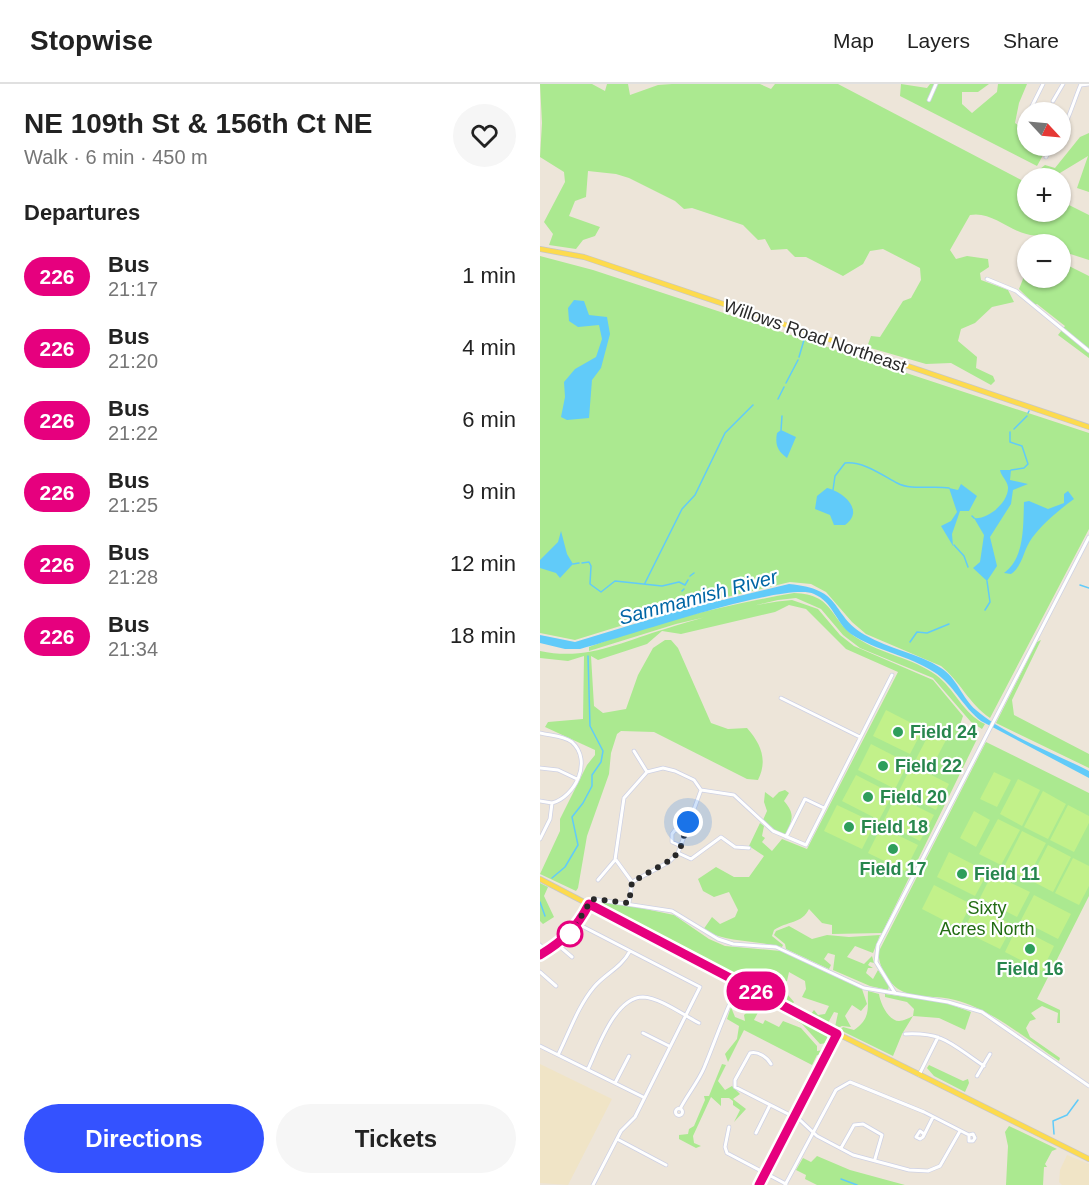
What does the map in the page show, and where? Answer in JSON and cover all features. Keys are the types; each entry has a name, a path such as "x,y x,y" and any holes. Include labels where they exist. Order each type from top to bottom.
{"main road":[{"name":"Willows Road Northeast","path":"540,249 584,257 1089,427"},
{"path":"540,879 837,1034 1089,1160"}],"street":[{"path":"928,100 936,84"},
{"path":"1034,102 1043,84"},
{"path":"1053,101 1063,84"},
{"path":"1071,106 1081,85 1089,84"},
{"path":"987,279 1016,291 1089,351"},
{"path":"895,993 876,962 875,952 1089,537"},
{"path":"598,880 615,860 622,801 627,792 646,772 663,768 694,780 701,790 737,796 770,829 804,846 892,675"},
{"path":"781,698 860,737"},
{"path":"540,733 565,738 580,754 581,767 568,794 552,803 540,801"},
{"path":"634,751 646,772"},
{"path":"540,768 558,770 577,778"},
{"path":"632,882 669,862 678,853 701,790"},
{"path":"786,837 805,799 824,808"},
{"path":"540,839 550,819 552,803"},
{"path":"681,846 672,842 672,834 675,830 685,831"},
{"path":"678,853 691,859 722,837 735,847 749,848"},
{"path":"615,860 632,882 629,903"},
{"path":"540,955 558,945 578,924 592,899 598,897 672,911 718,939 733,944 776,947 861,987 948,1002 982,1012 1089,1086"},
{"path":"597,909 595,902 598,897"},
{"path":"578,924 700,987 634,1117 617,1139 593,1185"},
{"path":"540,945 545,952"},
{"path":"558,945 572,957"},
{"path":"558,1055 588,995 602,979 618,969 630,951"},
{"path":"540,972 556,986"},
{"path":"680,1109 702,1073 721,1029 723,1015 740,983"},
{"path":"588,1069 618,1010 629,1001 649,999 699,1023"},
{"path":"643,1033 669,1046"},
{"path":"905,1034 927,1033 938,1036 984,1066"},
{"path":"759,1185 837,1034"},
{"path":"919,1075 938,1036"},
{"path":"540,1046 644,1098"},
{"path":"771,1064 768,1059 751,1052 734,1085 794,1117 814,1134 854,1155 909,1170 928,1171 944,1163 960,1131"},
{"path":"976,1076 990,1054"},
{"path":"615,1083 629,1056"},
{"path":"729,1127 726,1151 786,1185 836,1090 843,1085 855,1083 894,1102 933,1116 969,1135"},
{"path":"756,1133 770,1105"},
{"path":"924,1134 933,1116"},
{"path":"841,1148 854,1125 863,1124 882,1135 875,1159"},
{"path":"617,1139 666,1165"}],"shaded area":[{"path":"540,1064 612,1099 568,1185 540,1183"},
{"path":"1067,1155 1089,1164 1089,1185 1062,1185 1059,1182 1060,1170"}],"green space":[{"path":"540,84 592,84 605,91 607,84 628,84 630,95 658,85 672,84 760,84 771,89 775,84 838,84 1017,178 1017,222 1071,222 1071,206 1089,215 1089,260 1071,254 1071,234 1026,234 988,217 970,215 950,250 956,259 967,256 988,259 989,267 980,273 981,280 1008,290 1014,302 992,307 975,323 961,329 958,341 977,357 976,368 993,376 995,381 991,385 951,363 926,364 867,347 871,336 880,337 903,301 911,298 921,280 920,268 883,249 870,251 863,264 843,276 806,257 795,257 787,249 771,250 765,239 758,240 743,225 692,208 684,209 675,201 629,178 588,171 586,197 575,201 569,216 600,227 595,236 583,240 576,249 549,245 553,234 544,222 565,182 564,172 540,157 542,123"},
{"path":"901,84 927,88 930,84 989,84 978,92 962,92 962,104 972,113 997,92 998,84 1027,84 1019,102 1017,102 1015,123 1017,124 1017,156 900,96"},
{"path":"1089,133 1089,192 1077,188 1088,156 1068,168 1055,168 1065,156 1071,156 1071,148 1080,137"},
{"path":"1017,156 1042,156 1037,166"},
{"path":"540,256 593,270 1089,433 1089,529 990,718 976,706 954,678 941,666 866,634 852,622 826,592 811,584 790,582 672,610 575,640 540,633"},
{"path":"1071,267 1089,276 1089,358 1058,335 1065,326 1037,304 1035,305 1019,289 1071,288"},
{"path":"794,593 807,594 825,603 841,624 857,638 917,664 936,675 977,720 985,724 982,729 971,722 933,678 860,648 843,635 821,609 796,598 778,600 676,624 589,651 589,647 665,622"},
{"path":"792,600 818,609 840,635 854,646 933,680 963,716 960,725 977,739 882,933 832,934 832,925 822,923 809,909 798,920 774,930 772,936 783,945 782,947 732,939 703,930 712,917 720,924 735,917 738,910 729,892 714,897 703,891 698,879 716,867 734,877 749,877 764,856 749,846 760,823 764,826 762,836 765,838 762,842 772,851 782,839 807,849 898,672 846,649 806,609 789,605 775,612 681,634 662,631 647,644 598,660 591,656 594,706 603,713 626,709 638,675 653,648 665,640 671,640 678,648 711,723 728,729 747,728 756,740 762,752 761,773 758,780 747,779 654,732 621,731 617,734 611,753 609,774 587,836 578,888 576,891 540,874 560,831 560,819 587,765 595,755 595,750 545,727 548,722 583,719 584,656 568,661 540,658 540,651 573,654 604,649 711,615"},
{"path":"1041,640 1012,700 1014,715 1089,754 1089,768 996,723 1037,642"},
{"name":"Field 24","path":"886,710 923,729 910,754 873,736"},
{"path":"930,732 946,740 932,767 916,759"},
{"name":"Sixty Acres North","path":"986,742 1089,793 1089,896 1037,999 1060,1010 1060,1023 1057,1023 1058,1013 1042,1006 1031,1013 1036,1019 1030,1021 1026,1028 1030,1037 1060,1058 1059,1061 983,1011 955,1000 913,995 900,990 888,978 880,962 879,951"},
{"name":"Field 22","path":"871,744 908,763 895,789 858,770"},
{"path":"912,765 949,784 936,810 899,791"},
{"path":"994,772 1011,780 997,807 980,799"},
{"name":"Field 20","path":"856,775 893,794 879,820 842,801"},
{"path":"1018,779 1040,790 1022,826 1000,814"},
{"path":"785,790 789,793 784,801 792,818 785,836 763,820 767,811 764,802 765,792 773,798"},
{"path":"1043,791 1066,804 1048,839 1024,827"},
{"path":"896,796 934,815 920,841 883,822"},
{"name":"Field 18","path":"837,805 875,823 862,849 824,831"},
{"path":"1068,805 1089,816 1089,823 1074,852 1050,840"},
{"path":"974,811 990,820 976,847 960,838"},
{"path":"998,819 1020,830 1001,865 979,854"},
{"name":"Field 17","path":"881,827 918,845 905,871 868,853"},
{"path":"1022,831 1046,843 1027,879 1004,867"},
{"path":"1048,845 1071,857 1053,892 1030,880"},
{"name":"Field 11","path":"949,852 988,872 975,896 937,877"},
{"path":"1073,858 1089,866 1089,886 1079,905 1055,893"},
{"path":"992,874 1030,892 1017,917 980,898"},
{"path":"540,883 548,887 544,896 554,917 543,924 540,921"},
{"path":"934,885 971,904 959,928 922,909"},
{"path":"1034,895 1071,914 1058,939 1021,920"},
{"path":"602,900 674,915 709,939 725,946 781,951 862,989 867,1004 861,1011 852,1005 845,1016 851,1027 835,1027 838,1013 834,1012 828,1023 811,1014 814,1010 818,1015 825,1014 829,1006 802,997 806,989 805,981 789,972 787,981 777,983 773,989 776,994 788,995 794,1002 791,1006 763,991 766,984 771,987 777,971 766,971 760,977 757,987 599,905 598,902"},
{"path":"976,906 1013,925 1000,949 963,931"},
{"path":"789,926 812,939 827,935 849,937 880,935 873,953 855,946 847,957 864,964 872,956 874,963 870,962 868,965 873,968 868,968 866,973 873,979 878,970 889,986 888,990 870,986 833,970 835,955 828,953 824,959 831,965 829,969 786,949 785,944 774,935 776,931"},
{"name":"Field 16","path":"1017,927 1054,946 1042,971 1005,952"},
{"path":"743,987 828,1034 827,1043 820,1044 802,1024 764,1001 754,1020 763,1024 765,1020 779,1027 783,1021 801,1028 817,1046 817,1051 823,1050 822,1056 817,1055 812,1065 744,1030 728,1062 725,1054 737,1039 739,1026 727,1019 731,1007 735,1017 745,1021 744,1015 749,1010 745,1004 735,1001"},
{"path":"868,991 879,994 891,1018 899,1021 913,1016 893,1056 840,1030 843,1027 854,1030 864,1021"},
{"path":"885,994 946,1003 971,1012 965,1030 939,1018 913,1016 914,1009 907,1002 885,997"},
{"path":"722,1064 726,1065 718,1081 725,1090 732,1086 740,1094 733,1099 746,1109 734,1122 740,1110 733,1105 733,1101 729,1098 721,1098 721,1106 711,1097 693,1136 694,1143 701,1146 696,1148 679,1139 679,1135 688,1134 689,1129 694,1126 705,1100 704,1096 709,1096"},
{"path":"929,1065 963,1081 968,1079 969,1083 965,1092 934,1076 927,1068"},
{"path":"1009,1126 1057,1149 1052,1151 1045,1164 1047,1167 1044,1167 1043,1185 1006,1185 1008,1146 1005,1132"},
{"path":"817,1156 850,1170 905,1185 817,1185 805,1179 806,1175 796,1170 803,1158 811,1162"}],"water":[{"path":"574,300 584,301 589,315 607,317 610,334 601,368 592,380 589,418 567,420 561,417 565,397 564,382 575,369 596,357 602,339 599,325 578,327 569,321 568,308"},
{"path":"781,430 796,437 787,458 781,453 777,444 777,433"},
{"path":"1000,470 1011,470 1010,480 1028,484 1013,490 1011,504 990,537 997,566 987,581 973,568 980,562 984,535 974,518 991,513 1005,498 1008,487"},
{"path":"961,484 977,496 969,511 960,511 952,534 953,546 941,526 951,521 957,512 949,488 958,490"},
{"path":"827,488 840,494 853,508 851,520 845,525 834,525 830,515 815,509 817,496"},
{"path":"1068,491 1074,499 1036,532 1015,571 1011,574 1004,573 1011,567 1019,550 1023,531 1024,502 1029,501 1048,509 1064,503 1064,494"},
{"path":"561,531 567,554 573,564 560,578 556,573 540,568 540,560 558,542"},
{"path":"789,584 819,591 828,597 846,619 865,635 923,658 941,668 947,672 971,705 987,719 1089,771 1089,778 981,721 941,677 914,661 871,645 851,634 826,602 814,594 797,592 738,603 580,649 565,649 540,643 540,635 575,642 677,611"}],"waterway":[{"path":"799,357 804,340"},
{"path":"786,383 798,360"},
{"path":"778,399 784,387"},
{"path":"645,583 682,509 695,495 725,433 753,405"},
{"path":"781,430 782,416"},
{"path":"1014,429 1027,416"},
{"path":"1010,432 1010,442 1022,446 1028,464 1024,468 1011,470"},
{"path":"833,490 835,476 845,463 865,466 903,485 949,488"},
{"path":"954,545 964,556 968,567"},
{"name":"Sammamish River","path":"582,563 589,562 591,566 590,584 601,592 615,581 662,586 679,582 685,585 688,580"},
{"path":"573,564 579,563"},
{"path":"690,576 694,573"},
{"path":"985,610 990,602 987,581"},
{"path":"1080,585 1089,588"},
{"path":"910,642 917,632 927,633 949,624"},
{"path":"552,878 565,867 578,845 572,817 592,786 592,775 601,762 603,751 590,726 588,656"},
{"path":"540,902 545,916"},
{"path":"1054,1134 1053,1121 1067,1115 1078,1100"},
{"path":"841,1179 857,1185"}],"bus line":[{"name":"226","path":"540,955 558,945 574,930 589,904 837,1034 759,1185"}],"place":[{"name":"Field 24","path":"898,732"},
{"name":"Field 22","path":"883,766"},
{"name":"Field 20","path":"868,797"},
{"name":"Field 18","path":"849,827"},
{"name":"Field 17","path":"893,849"},
{"name":"Field 11","path":"962,874"},
{"name":"Field 16","path":"1030,949"}],"route":[{"path":"570,934 592,899 598,897 629,903 632,882 669,862 678,853 688,822"}]}
